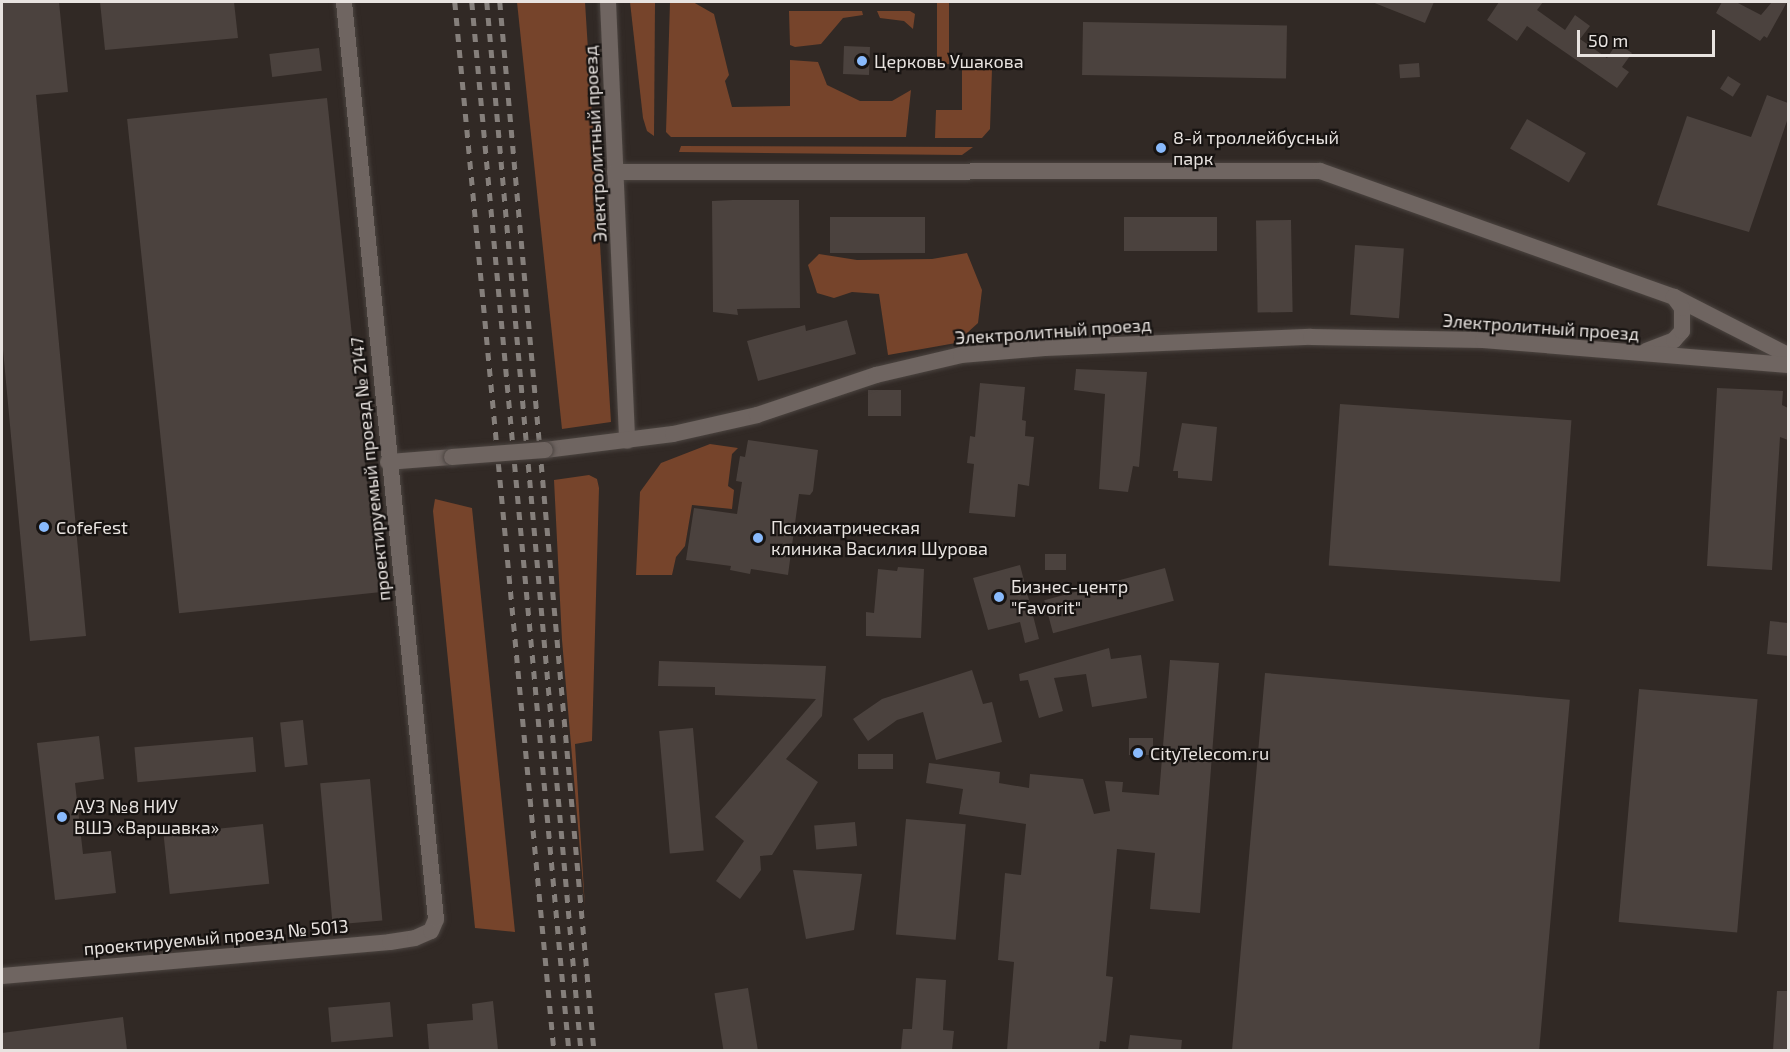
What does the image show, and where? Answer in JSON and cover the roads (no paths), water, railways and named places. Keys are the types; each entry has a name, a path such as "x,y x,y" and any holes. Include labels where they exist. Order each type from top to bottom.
{"street":[{"name":"проектируемый проезд № 2147","path":"344,2 388,462 436,891 436,919 431,931"},
{"name":"Электролитный проезд","path":"608,2 627,441 757,415 862,378 961,355 1035,348 1311,337 1483,339 1788,365"},
{"path":"615,172 1320,171 1674,297 1788,355"},
{"path":"1638,353 1659,348 1682,331 1682,308 1674,297"},
{"path":"388,462 627,441"},
{"name":"проектируемый проезд № 5013","path":"2,976 390,942 415,938 431,931"}],"railway":[{"path":"455,2 554,1050"},
{"path":"472,2 569,1050"},
{"path":"487,2 581,1050"},
{"path":"500,2 594,1050"}],"place":[{"name":"Церковь Ушакова","path":"862,61"},
{"name":"8-й троллейбусный парк","path":"1161,148"},
{"name":"CofeFest","path":"44,527"},
{"name":"Психиатрическая клиника Василия Шурова","path":"758,538"},
{"name":"Бизнес-центр \"Favorit\"","path":"999,597"},
{"name":"CityTelecom.ru","path":"1138,753"},
{"name":"АУЗ №8 НИУ ВШЭ «Варшавка»","path":"62,817"}]}
